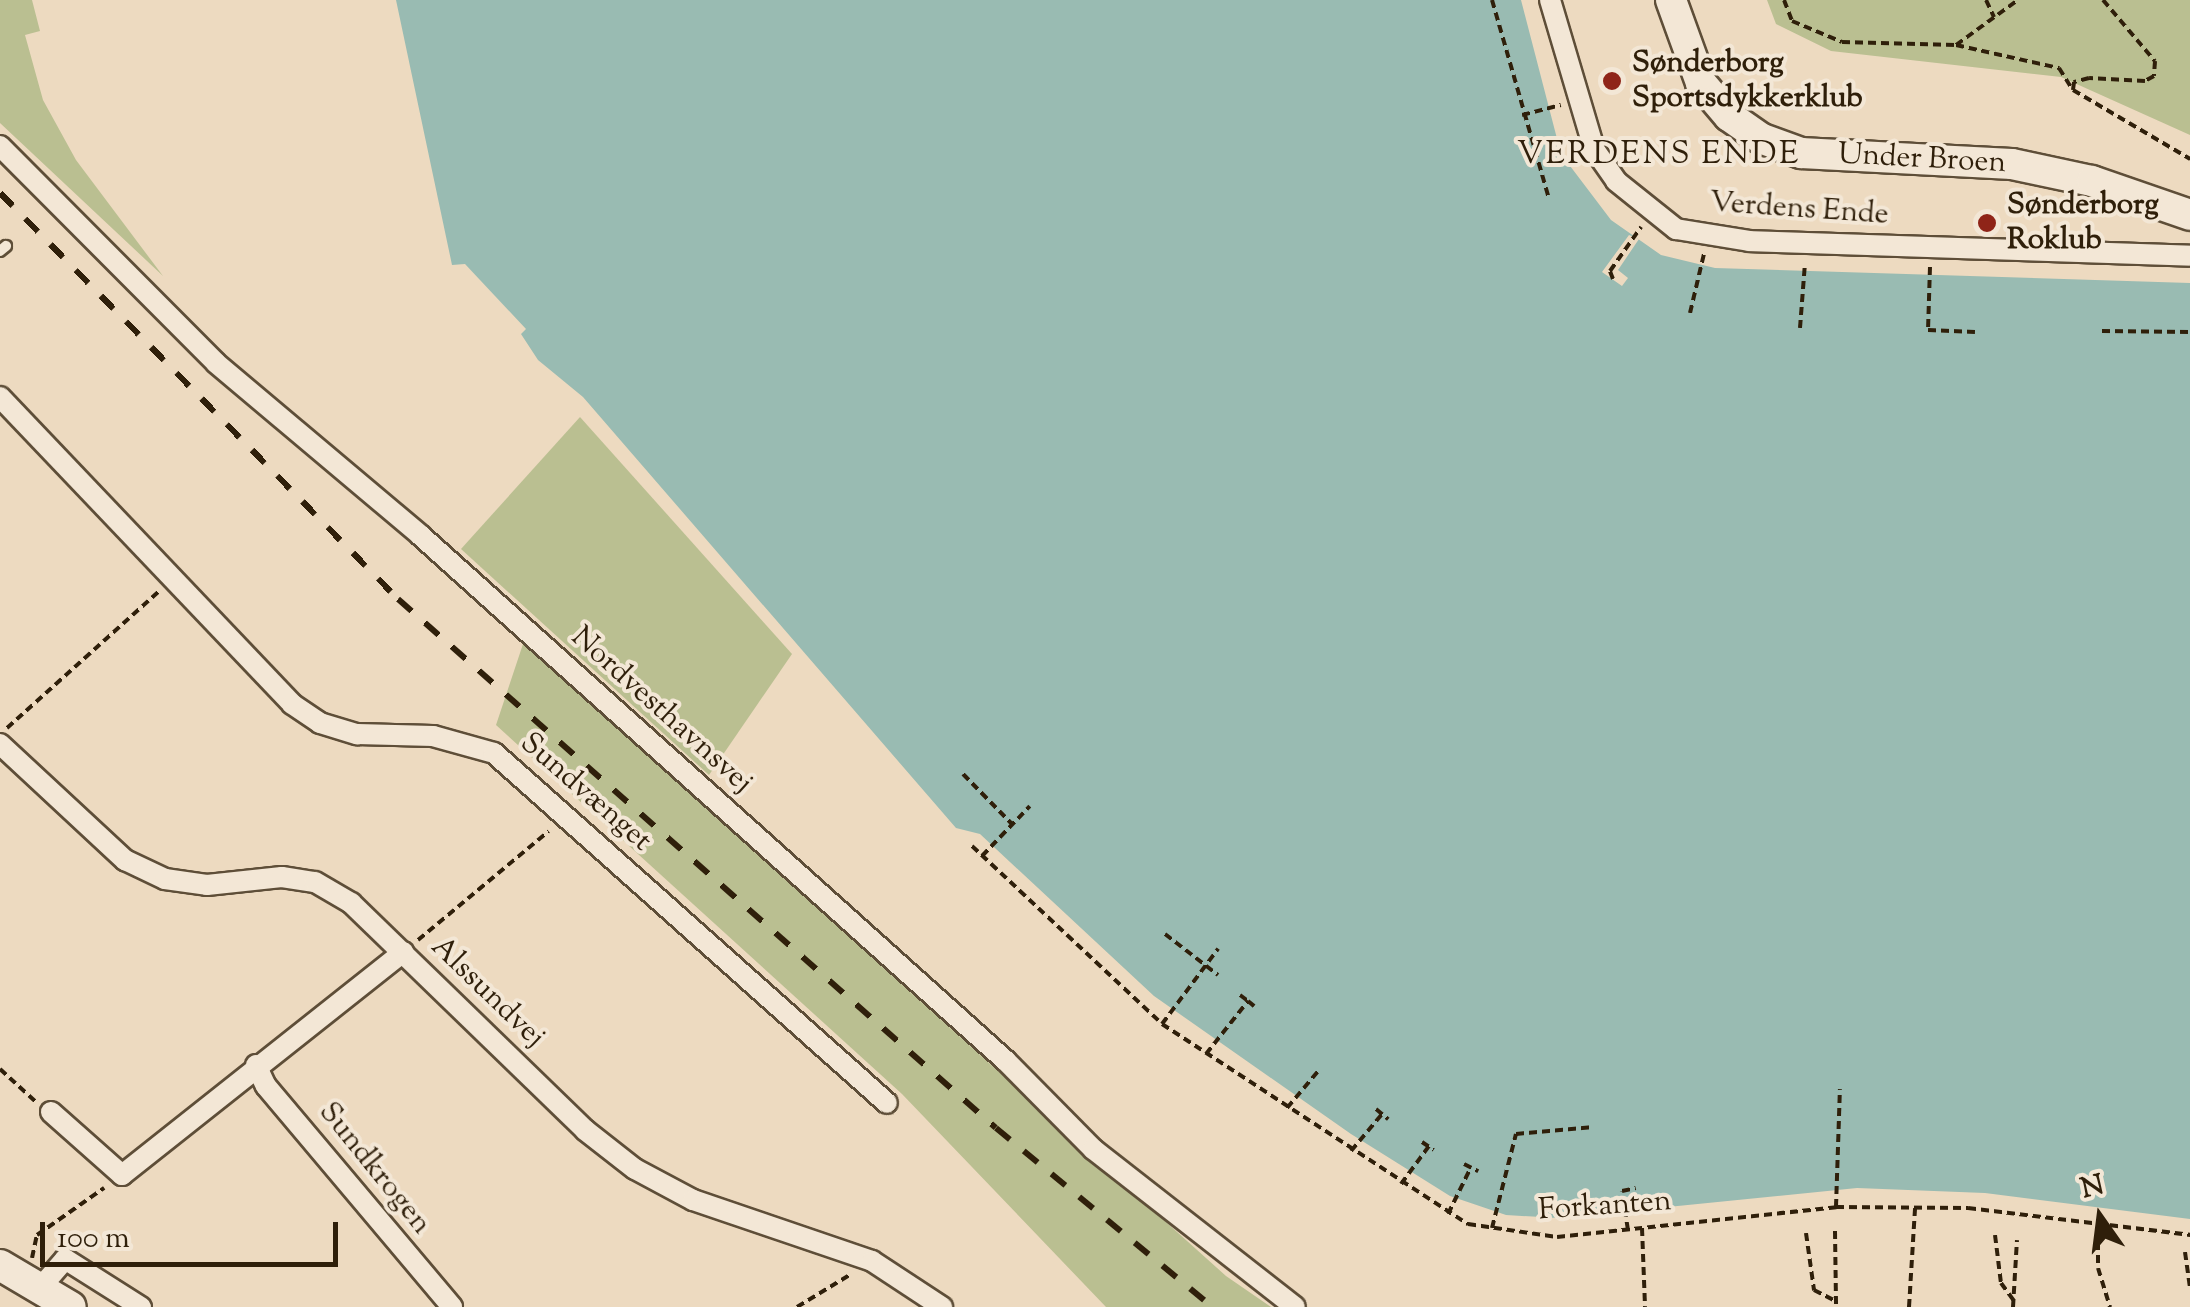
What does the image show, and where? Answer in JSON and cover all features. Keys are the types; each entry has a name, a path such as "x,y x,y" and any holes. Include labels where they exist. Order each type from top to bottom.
{"street":[{"name":"Verdens Ende","path":"1550,0 1574,102 1594,149 1616,181 1676,229 1787,242 2190,256"},
{"name":"Under Broen","path":"1671,0 1701,83 1729,116 1760,138 1801,152 2012,164 2092,182 2190,216"},
{"name":"Nordvesthavnsvej","path":"0,146 216,364 420,535 1006,1062 1093,1149 1295,1307"},
{"name":"Sundvænget","path":"0,397 292,704 320,723 357,734 433,736 494,753 887,1104"},
{"name":"Alssundvej","path":"0,744 125,860 165,879 207,884 282,877 315,882 351,903 585,1130 635,1169 693,1200 872,1260 942,1307"},
{"path":"51,1112 122,1175 403,952"},
{"name":"Sundkrogen","path":"256,1065 266,1086 452,1307"},
{"path":"36,1273 66,1259 141,1307"},
{"path":"0,1265 36,1273 71,1307"}],"path":[{"path":"1492,0 1549,199"},
{"path":"1784,0 1792,21 1842,42 1956,45 2059,68 2073,90 2190,159"},
{"path":"1986,0 1994,17"},
{"path":"1956,45 2018,0"},
{"path":"2073,90 2074,82 2089,78 2145,81 2154,76 2156,62 2104,0"},
{"path":"1522,115 1574,102"},
{"path":"1613,279 1610,271 1634,236"},
{"path":"1690,313 1702,266"},
{"path":"1800,328 1805,270"},
{"path":"1930,272 1928,330 1975,332"},
{"path":"2102,331 2190,332"},
{"path":"0,734 172,580"},
{"path":"962,774 1012,824"},
{"path":"982,856 1030,806"},
{"path":"403,952 568,816"},
{"name":"Forkanten","path":"972,846 1162,1024 1448,1214 1491,1230 1558,1237 1836,1207 1968,1208 2098,1228 2190,1234"},
{"path":"1166,934 1218,975"},
{"path":"1162,1024 1218,949"},
{"path":"1240,995 1254,1006"},
{"path":"1206,1054 1248,1001"},
{"path":"1287,1108 1323,1072 1314,1064"},
{"path":"0,1068 51,1112"},
{"path":"1836,1207 1840,1089"},
{"path":"1376,1109 1388,1119"},
{"path":"1351,1150 1382,1114"},
{"path":"1491,1230 1516,1134 1594,1127"},
{"path":"1401,1184 1432,1148 1422,1142"},
{"path":"1464,1164 1478,1171"},
{"path":"1448,1214 1471,1168"},
{"path":"36,1273 37,1235 122,1175"},
{"path":"1628,1230 1622,1191 1636,1188"},
{"path":"1910,1307 1915,1208"},
{"path":"1642,1228 1645,1307"},
{"path":"2098,1228 2098,1268 2110,1307"},
{"path":"1835,1231 1836,1304"},
{"path":"1806,1233 1814,1290 1836,1304"},
{"path":"1994,1235 2001,1283 2014,1304"},
{"path":"2014,1304 2016,1240"},
{"path":"2185,1252 2190,1288"},
{"path":"797,1307 842,1279"}],"green space":[{"path":"0,0 32,0 40,31 25,35 43,100 76,160 163,276 0,123"},
{"path":"1767,0 2190,0 2190,135 2061,77 1831,51 1776,24"},
{"path":"580,417 792,654 709,775 461,549"},
{"path":"523,644 1226,1276 1271,1307 1106,1307 902,1094 496,725"}],"water":[{"path":"396,0 1521,0 1561,154 1611,220 1661,255 1715,268 2190,283 2190,1219 1985,1193 1857,1188 1558,1218 1506,1215 1450,1196 1351,1134 1154,996 980,834 956,828 583,397 538,360 521,334 526,329 465,264 452,265"}],"pier":[{"path":"1629,235 1639,239 1618,270 1628,278 1622,286 1602,272"}],"railway":[{"path":"0,193 398,599 996,1128 1212,1307"}],"place":[{"name":"Sønderborg Sportsdykkerklub","path":"1612,81"},
{"name":"Sønderborg Roklub","path":"1987,223"}],"district":[{"name":"VERDENS ENDE","path":"1659,155"}]}
